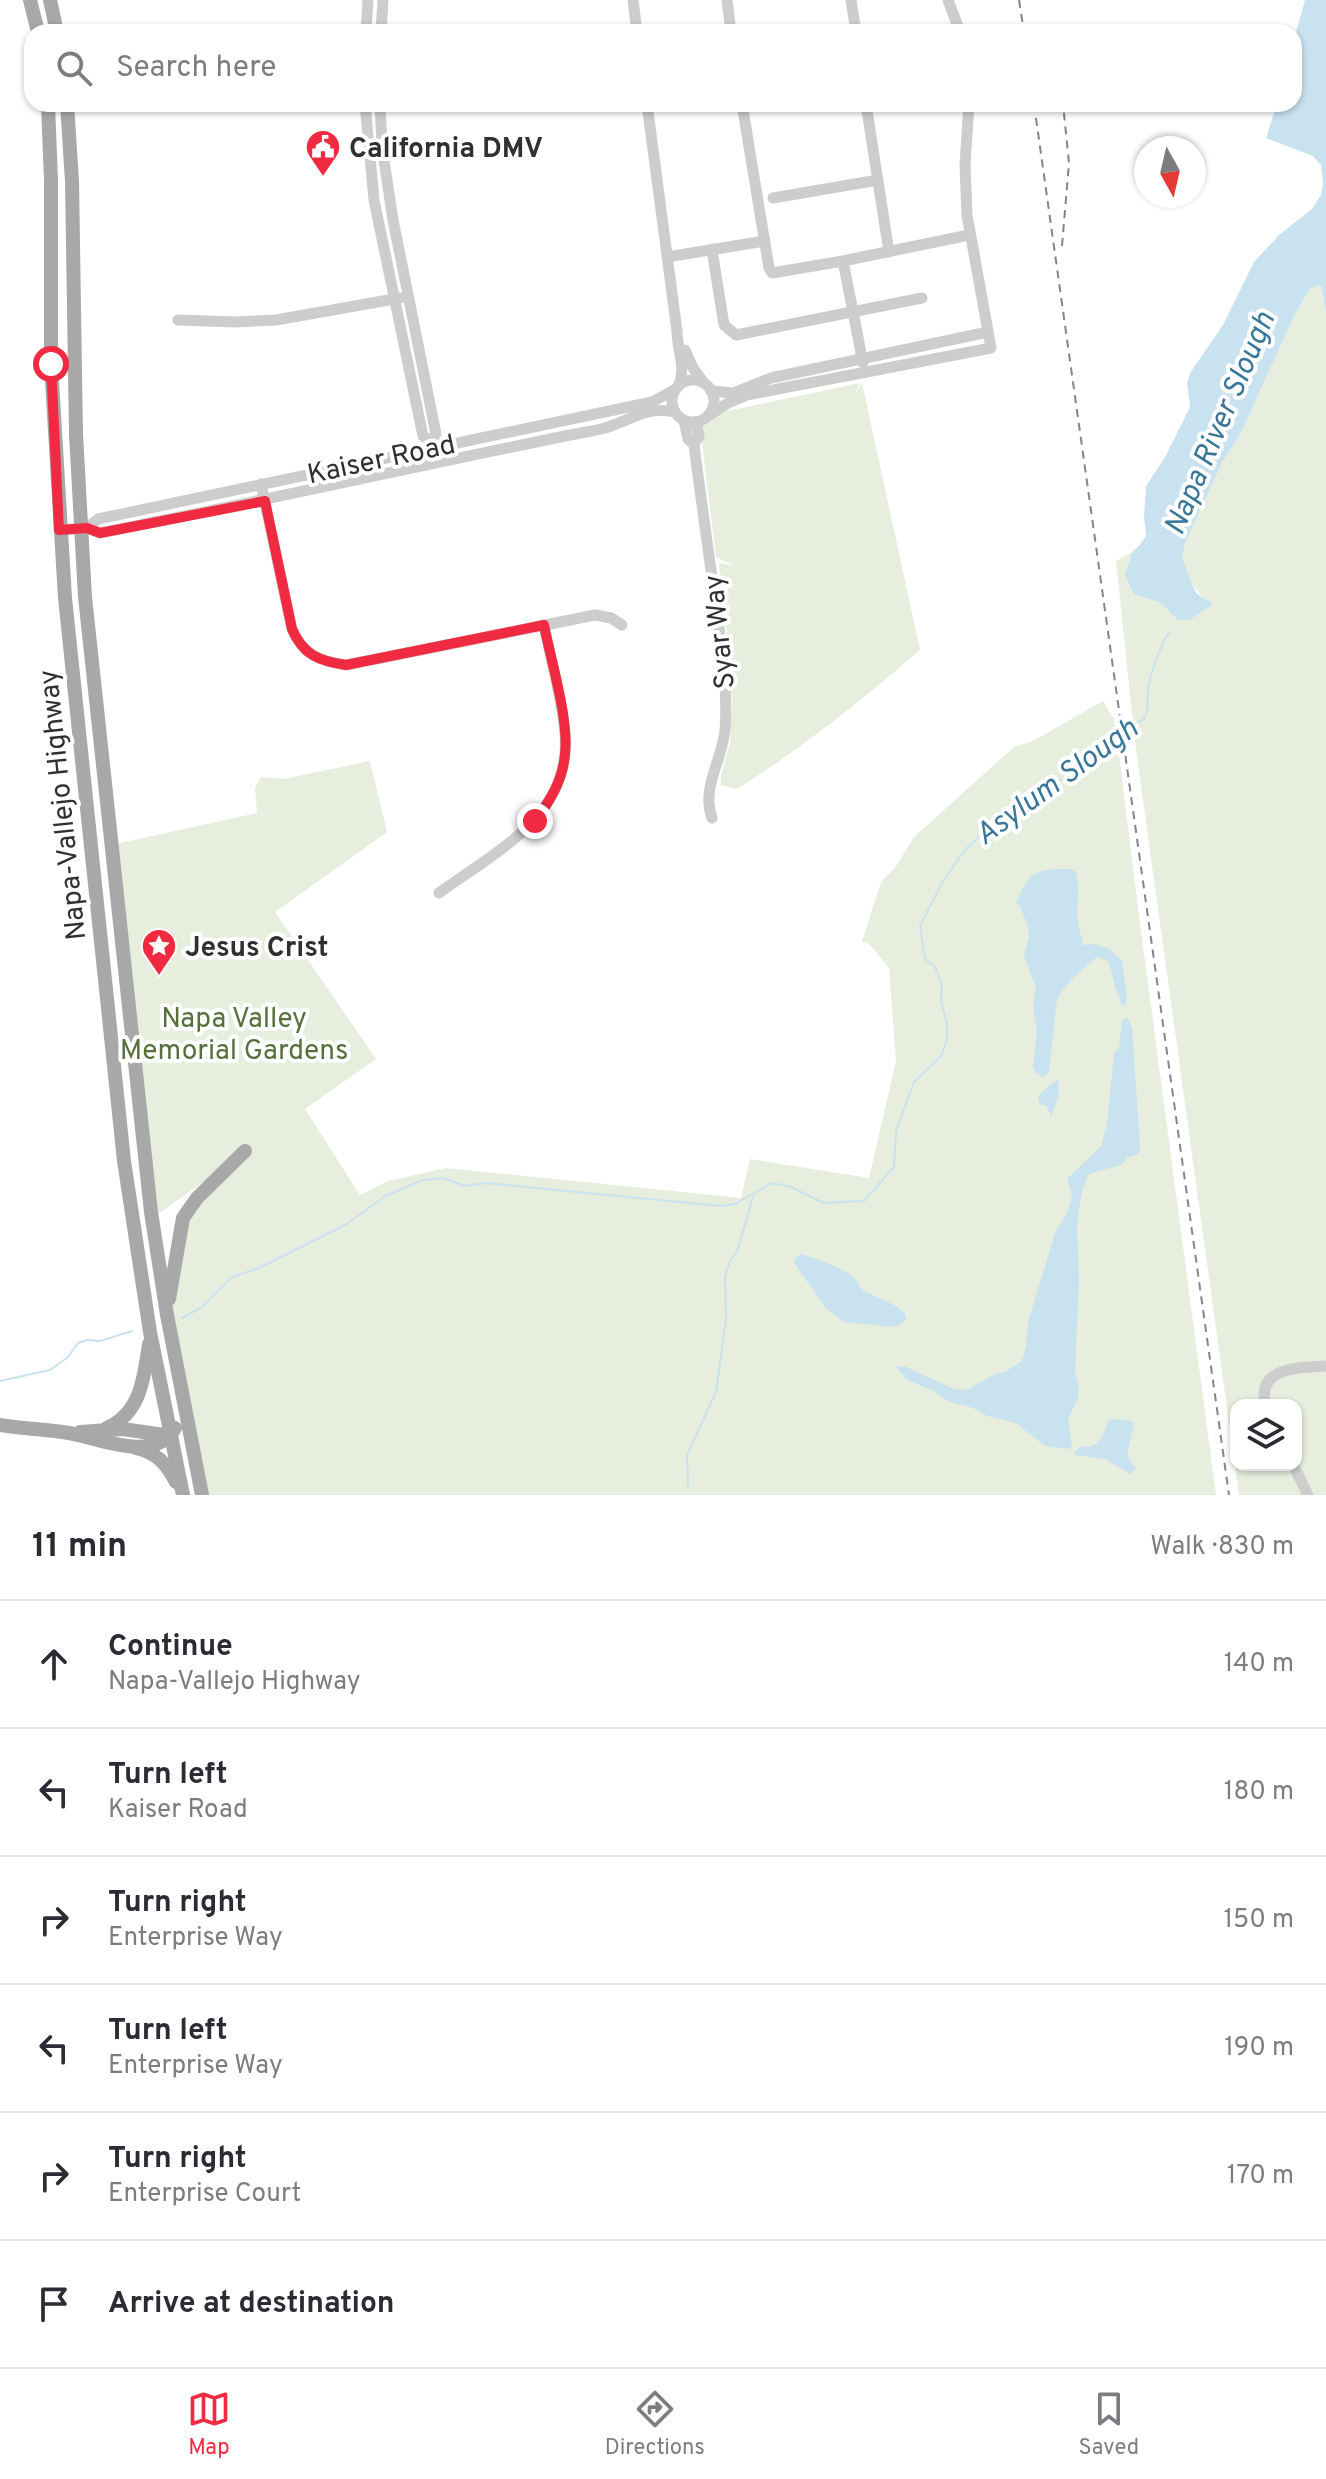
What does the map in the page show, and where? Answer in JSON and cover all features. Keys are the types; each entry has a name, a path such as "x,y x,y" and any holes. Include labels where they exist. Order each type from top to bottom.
{"main road":[{"path":"30,0 36,24"},
{"path":"50,0 55,24"},
{"name":"Napa-Vallejo Highway","path":"48,112 51,364 59,530 118,1113 150,1332 183,1495"},
{"name":"Napa-Vallejo Highway","path":"68,112 72,181 76,434 112,854 152,1218 167,1315 202,1495"},
{"path":"167,1315 183,1218 197,1198 245,1151"},
{"path":"93,1431 117,1423 133,1407 142,1382 150,1332"},
{"path":"0,1425 72,1433 104,1443 146,1445 171,1436 185,1411"},
{"path":"72,1433 139,1430 171,1436 194,1456"},
{"path":"132,1446 160,1458 168,1466 183,1495"}],"street":[{"path":"366,24 368,0"},
{"path":"382,24 383,0"},
{"path":"633,0 636,24"},
{"path":"727,0 730,24"},
{"path":"851,0 855,24"},
{"path":"948,0 958,24"},
{"path":"366,112 374,200 423,436 432,445"},
{"path":"380,112 391,206 436,434 432,445 435,462"},
{"path":"648,112 678,351 683,366 672,400 685,418 709,415 747,395 991,348 969,235 965,179 969,112"},
{"path":"743,112 772,273 969,235"},
{"path":"867,112 889,252"},
{"path":"773,198 878,180"},
{"path":"667,257 765,241"},
{"path":"712,250 724,325 736,335 922,298"},
{"path":"843,261 865,373"},
{"path":"178,320 276,320 409,296"},
{"path":"677,331 693,368 708,388 713,405 709,415"},
{"path":"678,387 692,380 708,388 733,393 771,378 988,332"},
{"name":"Kaiser Road","path":"84,528 98,519 432,445 652,402 678,387"},
{"name":"Kaiser Road","path":"59,530 84,528 100,533 265,501 435,462 605,428 649,410 661,409 685,418"},
{"name":"Syar Way","path":"685,418 688,439 694,444 725,680 725,731 707,795 712,818"},
{"path":"261,484 292,629 301,647 322,662 346,665 595,615 611,618 622,625"},
{"path":"439,893 527,829 557,786 565,755 565,733 544,625"},
{"path":"92,857 112,854"},
{"path":"1265,1399 1264,1391 1269,1379 1274,1376 1292,1369 1326,1366"},
{"path":"1296,1471 1308,1495"}],"green space":[{"path":"1318,285 1322,288 1326,315 1326,1495 1239,1495 1236,1471 1302,1471 1302,1399 1230,1399 1230,1430 1135,742 1116,561 1132,552 1127,570 1130,588 1161,603 1168,612 1208,601 1195,587 1185,568 1182,556 1185,543 1223,461 1240,435 1295,314 1310,289"},
{"path":"860,383 853,398 862,383 920,650 785,757 737,789 721,785 730,742 732,706 719,563 733,565 716,557 699,417"},
{"name":"Napa Valley Memorial Gardens","path":"1103,701 1114,719 1116,730 1216,1495 202,1495 167,1315 179,1231 239,1156 153,1218 111,845 257,813 255,788 261,777 284,779 370,761 387,832 275,912 376,1059 305,1109 360,1195 388,1181 446,1168 741,1198 750,1159 869,1178 896,1061 889,968 870,945 862,941 881,882 895,868 914,837 1014,747 1033,741"}],"water":[{"name":"Napa River Slough","path":"1305,0 1326,0 1326,315 1322,288 1318,285 1310,289 1295,314 1240,435 1223,461 1185,543 1182,557 1192,584 1197,594 1212,603 1211,606 1189,620 1178,620 1159,602 1134,594 1125,575 1132,552 1146,536 1146,486 1164,459 1190,407 1187,383 1190,373 1223,325 1254,262 1279,235 1312,209 1321,195 1321,165 1313,156 1266,138 1274,112 1302,112 1302,24 1298,24"},
{"path":"1071,869 1077,877 1077,916 1083,945 1095,944 1109,949 1122,961 1127,998 1125,1005 1121,1006 1107,960 1097,957 1081,971 1057,999 1049,1072 1043,1077 1033,1068 1037,1031 1033,1006 1036,988 1024,956 1028,927 1016,902 1026,883 1036,873"},
{"path":"1127,1017 1132,1028 1139,1154 1127,1158 1121,1165 1091,1173 1087,1177 1077,1225 1079,1280 1075,1373 1079,1389 1068,1420 1072,1447 1045,1446 1016,1423 949,1402 934,1391 907,1380 896,1366 904,1366 954,1389 967,1390 1022,1361 1028,1322 1055,1233 1067,1213 1072,1196 1067,1179 1101,1146 1107,1124 1114,1053 1119,1048 1122,1020"},
{"path":"1058,1079 1059,1096 1051,1116 1046,1105 1040,1105 1038,1097"},
{"path":"801,1254 850,1275 864,1290 903,1312 906,1317 904,1322 894,1327 844,1322 826,1308 794,1263"},
{"path":"1108,1420 1134,1423 1127,1456 1136,1469 1130,1474 1105,1459 1075,1455 1074,1452 1082,1446 1097,1443"}],"waterway":[{"name":"Asylum Slough","path":"182,1318 202,1307 232,1277 259,1268 347,1224 385,1196 423,1180 443,1178 465,1186 486,1183 721,1206 735,1204 772,1183 791,1187 824,1203 864,1201 894,1167 896,1131 914,1082 942,1055 947,1038 941,1001 942,984 935,967 925,959 920,926 942,883 964,851 991,825 1042,786 1084,769 1089,761 1087,756 1105,743 1107,736 1143,720 1147,712 1151,674 1170,632"},
{"path":"688,1486 687,1455 716,1392 726,1319 725,1277 730,1261 737,1252 753,1197"},
{"path":"0,1381 50,1370 68,1357 78,1343 100,1341 132,1331"}],"railway":[{"path":"1019,0 1023,24"},
{"path":"1035,112 1229,1495"},
{"path":"1062,246 1069,163 1064,112"}],"place":[{"name":"California DMV","path":"323,178"},
{"name":"Jesus Crist","path":"159,977"}],"route":[{"path":"51,364 59,530 87,528 100,533 265,501 292,629 301,647 322,662 346,665 544,625 565,733 565,755 553,795 535,821"}]}
